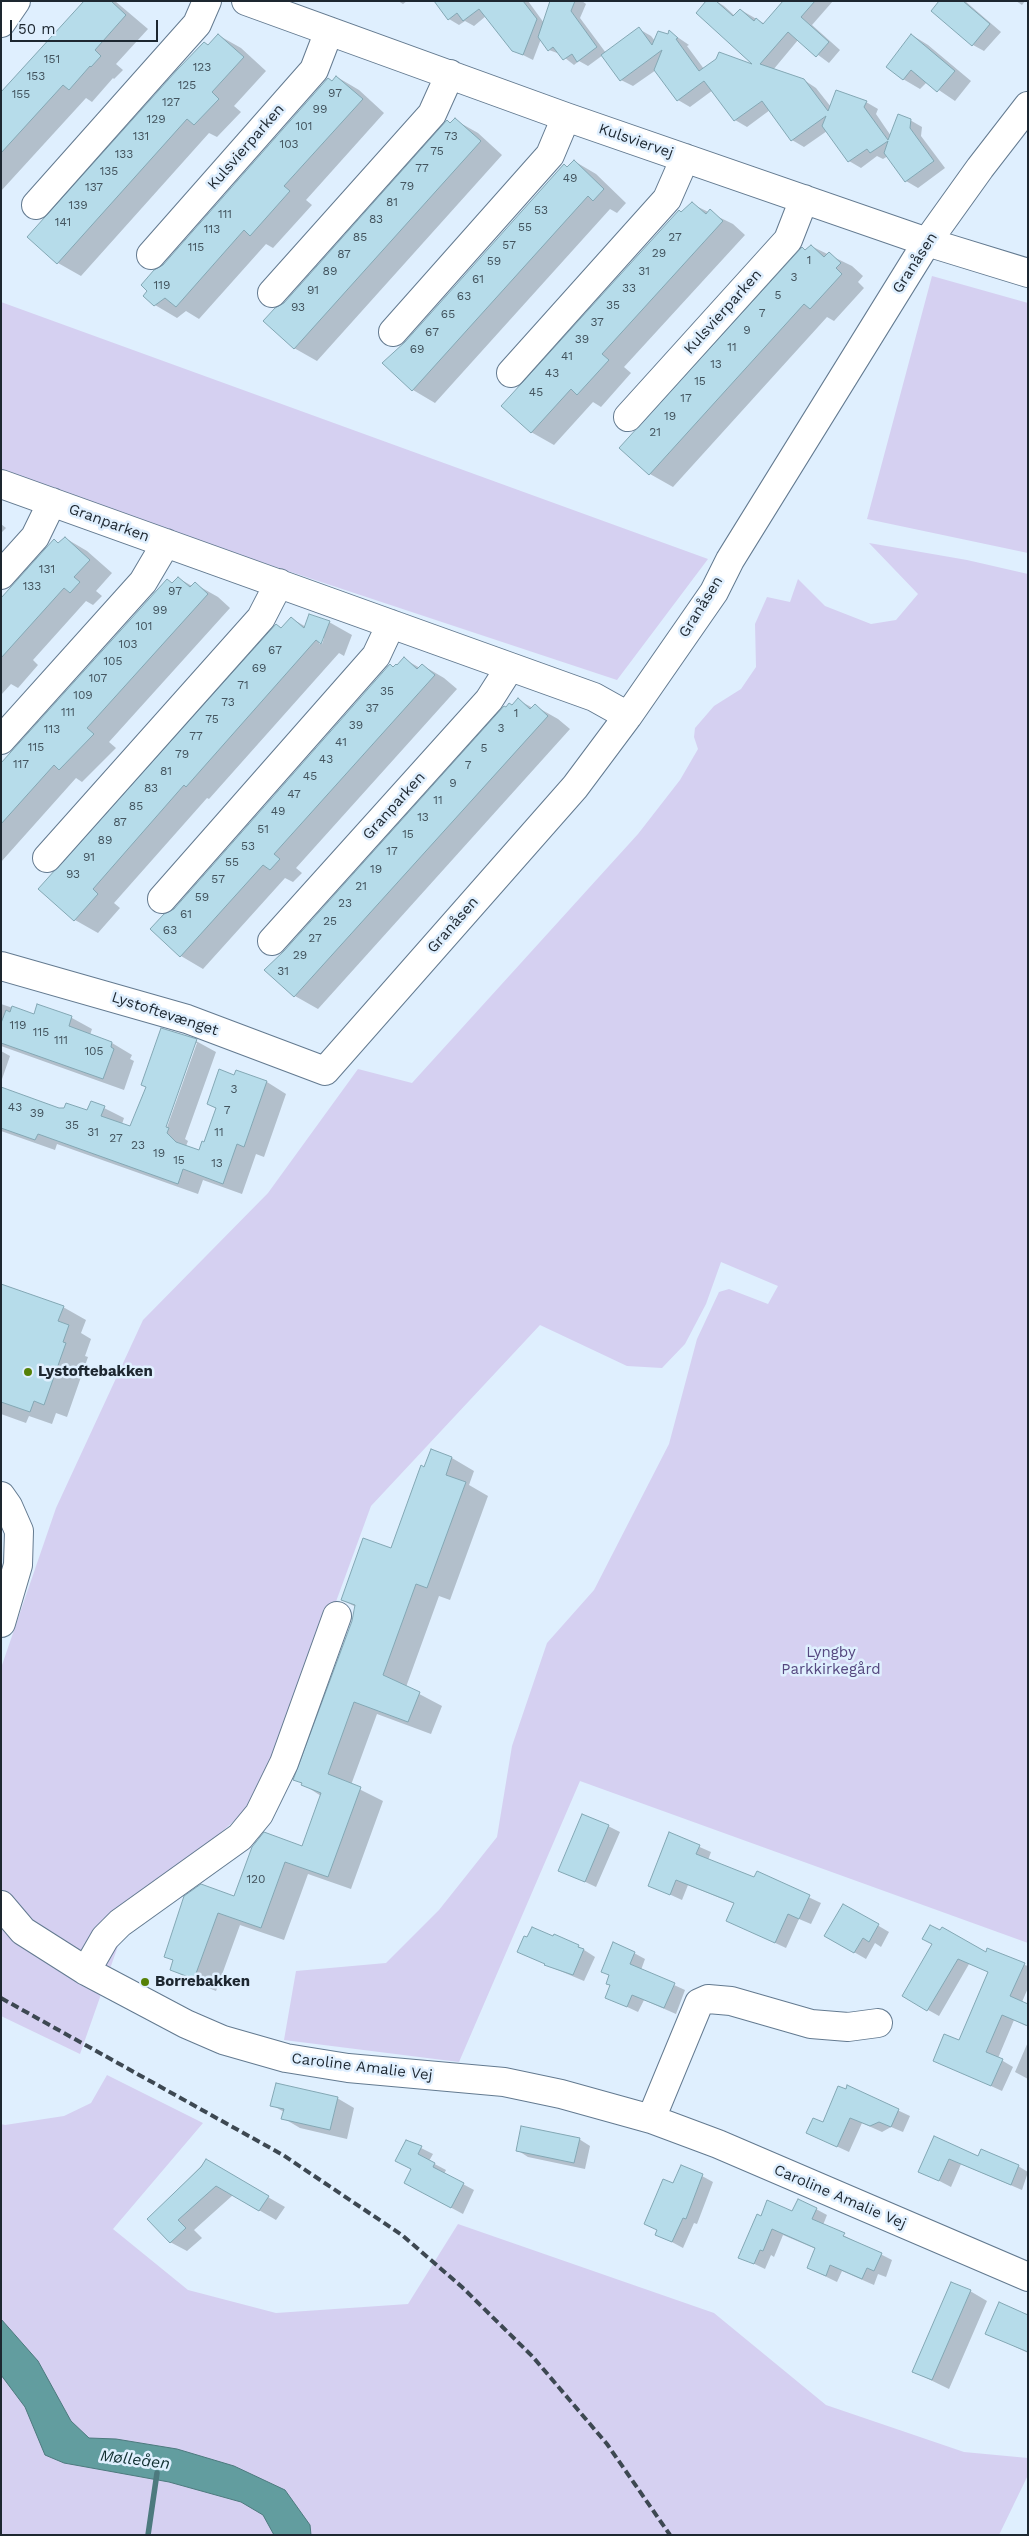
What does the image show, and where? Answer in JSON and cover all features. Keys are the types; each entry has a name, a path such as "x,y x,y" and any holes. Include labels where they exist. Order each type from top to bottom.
{"street":[{"path":"1,23 16,1"},
{"path":"36,205 197,24 207,1"},
{"name":"Kulsviervej","path":"246,1 566,117 927,242 1028,273"},
{"name":"Kulsvierparken","path":"151,255 314,70 329,31"},
{"path":"272,293 432,114 450,74"},
{"name":"Granåsen","path":"325,1070 575,786 628,716 714,592 730,560 927,242 980,168 1028,106"},
{"path":"393,332 550,155 566,117"},
{"path":"511,373 667,199 685,158"},
{"name":"Kulsvierparken","path":"628,417 788,240 804,199"},
{"name":"Granparken","path":"1,484 594,697 628,716"},
{"name":"Granparken","path":"1,575 35,537 52,502"},
{"name":"Granparken","path":"1,740 143,582 166,543"},
{"path":"47,858 261,618 279,584"},
{"path":"162,898 376,656 391,624"},
{"name":"Granparken","path":"272,941 489,700 510,667"},
{"name":"Lystoftevænget","path":"1,966 187,1019 325,1070"},
{"path":"1,1496 8,1506 19,1531 18,1565 1,1623"},
{"path":"86,1971 105,1938 120,1923 240,1837 259,1814 284,1763 337,1616"},
{"name":"Caroline Amalie Vej","path":"1,1904 22,1931 86,1971 205,2033 286,2058 348,2068 504,2082 561,2094 651,2119 718,2144 1028,2277"},
{"path":"651,2119 699,2003 708,1999 732,2002 810,2024 848,2028 878,2022"}],"green space":[{"path":"932,276 1028,303 1028,553 867,519"},
{"path":"1,302 708,559 617,680 1,476"},
{"name":"Lyngby Parkkirkegård","path":"869,543 967,560 1028,574 1028,1943 580,1781 459,2062 284,2040 296,1971 386,1963 439,1910 497,1837 512,1746 547,1643 594,1590 669,1444 697,1339 719,1292 729,1289 768,1304 778,1286 721,1262 706,1304 685,1344 662,1368 627,1366 540,1325 371,1506 266,1793 130,1912 80,2054 1,2016 1,1668 56,1508 143,1320 268,1193 358,1069 412,1083 638,834 680,780 698,749 694,737 695,728 714,706 741,689 756,667 755,624 767,597 790,602 798,579 825,606 871,624 896,620 918,594"},
{"path":"107,2075 203,2123 113,2229 188,2290 276,2313 408,2304 458,2224 714,2313 826,2405 964,2452 1028,2458 1028,2475 999,2535 1,2535 1,2124 64,2116 91,2103"}],"water":[{"name":"Mølleåen","path":"1,2319 38,2361 71,2421 89,2438 116,2439 177,2449 234,2466 285,2490 310,2525 311,2535 274,2535 263,2515 241,2502 169,2482 64,2463 45,2455 25,2407 1,2375"}],"building":[{"path":"84,1 111,1 126,15 95,50 101,56 69,90 63,85 1,153 1,92"},
{"path":"434,1 523,1 537,19 523,55 512,51 479,9 463,21 457,13 448,20"},
{"path":"550,1 575,1 571,11 597,47 577,62 572,54 563,60 553,47 548,51 538,37"},
{"path":"706,1 716,1 733,16 740,9 754,21 756,18 763,24 783,1 815,1 801,17 829,42 816,57 788,32 760,64 804,79 828,111 836,90 867,101 864,107 888,140 898,114 911,119 910,128 934,161 905,182 884,153 888,141 870,153 867,149 848,162 822,126 826,116 791,141 762,101 734,121 704,81 677,101 654,70 662,50 620,81 601,55 639,27 652,45 658,31 668,34 669,30 678,38 676,39 699,71 716,59 719,52 752,64 696,13"},
{"path":"939,1 963,1 990,24 972,46 931,11"},
{"path":"218,34 244,57 212,92 219,99 194,125 187,119 57,264 27,237 177,70 204,42 208,45"},
{"path":"911,34 955,71 937,92 911,70 903,80 886,67"},
{"path":"336,76 363,99 284,186 290,191 250,236 244,230 176,307 165,298 154,306 143,296 147,291 141,285 154,270 163,265 328,78 332,81"},
{"path":"455,118 481,141 294,349 263,321 275,308 284,303 447,120 450,123"},
{"path":"574,160 604,189 593,201 588,196 412,391 382,363 405,342 564,164 567,167"},
{"path":"692,202 706,214 710,209 723,221 602,354 609,360 577,395 571,389 531,433 501,406 679,210 681,212"},
{"path":"811,245 824,257 829,252 841,263 836,268 842,274 810,309 804,304 649,475 619,448 802,247 805,250"},
{"path":"65,537 90,560 74,577 80,582 70,593 64,588 1,658 1,598 54,539 58,543"},
{"path":"178,577 190,587 195,582 208,594 87,728 94,734 59,770 54,765 1,824 1,763 167,579 172,583"},
{"path":"309,614 330,621 321,644 316,640 186,787 184,785 93,889 98,894 74,921 38,889 276,624 281,628 291,617 304,628"},
{"path":"404,657 417,669 422,664 435,675 274,854 280,859 270,870 263,865 180,957 150,929 164,914 174,909 390,664 393,667 397,665"},
{"path":"518,698 530,709 535,704 548,716 294,997 264,970 284,951 504,706 506,707 509,703 512,705"},
{"path":"37,1004 72,1016 69,1026 112,1042 111,1047 114,1049 103,1079 1,1043 1,1023 6,1010 10,1012 12,1006 34,1014"},
{"path":"161,1028 197,1039 166,1127 169,1128 167,1133 176,1142 199,1150 202,1141 204,1142 216,1108 207,1104 219,1069 234,1075 236,1070 267,1081 244,1147 237,1144 223,1184 183,1169 178,1184 38,1134 35,1140 1,1128 1,1087 59,1108 64,1108 66,1103 87,1110 91,1101 105,1106 101,1116 130,1126 146,1087 141,1085"},
{"name":"Lystoftebakken","path":"1,1284 64,1306 58,1321 69,1325 63,1342 66,1343 44,1405 34,1401 30,1412 1,1402"},
{"path":"431,1449 452,1457 446,1475 466,1482 427,1588 416,1584 383,1675 420,1692 408,1722 354,1702 328,1774 361,1787 328,1877 285,1862 261,1928 218,1913 194,1979 170,1970 173,1960 164,1957 184,1896 201,1884 234,1896 252,1847 264,1832 302,1846 321,1793 293,1780 352,1621 355,1605 341,1600 363,1538 391,1548 421,1465 424,1467"},
{"path":"582,1814 609,1825 585,1882 558,1871"},
{"path":"669,1832 700,1845 696,1854 754,1877 757,1871 810,1895 799,1919 788,1914 775,1943 726,1921 734,1903 676,1880 670,1895 648,1886"},
{"path":"843,1904 879,1924 869,1942 863,1938 854,1953 824,1936"},
{"path":"930,1925 940,1930 942,1927 986,1952 987,1948 1025,1963 1010,1996 1028,2004 1028,2026 1002,2015 986,2052 1003,2059 991,2086 933,2061 944,2034 959,2040 988,1972 958,1959 927,2011 902,1996 932,1944 922,1939"},
{"path":"532,1927 553,1936 554,1934 584,1949 573,1975 544,1965 517,1952 524,1936 527,1937"},
{"path":"613,1942 635,1952 630,1964 675,1983 664,2008 632,1995 627,2007 605,1998 610,1985 606,1984 609,1975 601,1972"},
{"path":"276,2083 338,2097 330,2130 281,2119 284,2109 270,2106"},
{"path":"847,2085 899,2109 891,2127 879,2122 870,2126 850,2118 837,2147 806,2133 813,2118 823,2122 838,2086 846,2089"},
{"path":"521,2126 580,2138 574,2163 516,2151"},
{"path":"934,2136 978,2156 981,2149 1019,2165 1011,2185 949,2159 939,2181 918,2172"},
{"path":"406,2140 422,2146 418,2154 435,2163 433,2167 464,2183 451,2208 404,2183 411,2169 395,2161"},
{"path":"206,2159 269,2196 259,2211 216,2186 178,2220 186,2228 170,2243 147,2219 201,2167"},
{"path":"681,2165 703,2174 686,2219 683,2218 672,2242 655,2235 657,2230 644,2224 663,2179 673,2183"},
{"path":"798,2199 817,2208 812,2219 845,2233 843,2236 882,2253 874,2271 867,2268 862,2279 830,2265 826,2276 807,2268 815,2248 772,2229 763,2251 760,2250 754,2264 738,2258 757,2214 761,2216 767,2200 792,2211"},
{"path":"951,2282 971,2290 932,2380 912,2372"},
{"path":"999,2302 1028,2315 1028,2352 985,2334"}],"waterway":[{"name":"Mølleåen","path":"148,2535 157,2473"}],"railway":[{"path":"1,1998 283,2155 402,2235 462,2287 533,2357 607,2444 670,2535"}],"place":[{"name":"Lystoftebakken","path":"28,1372"},
{"name":"Borrebakken","path":"145,1982"}]}
